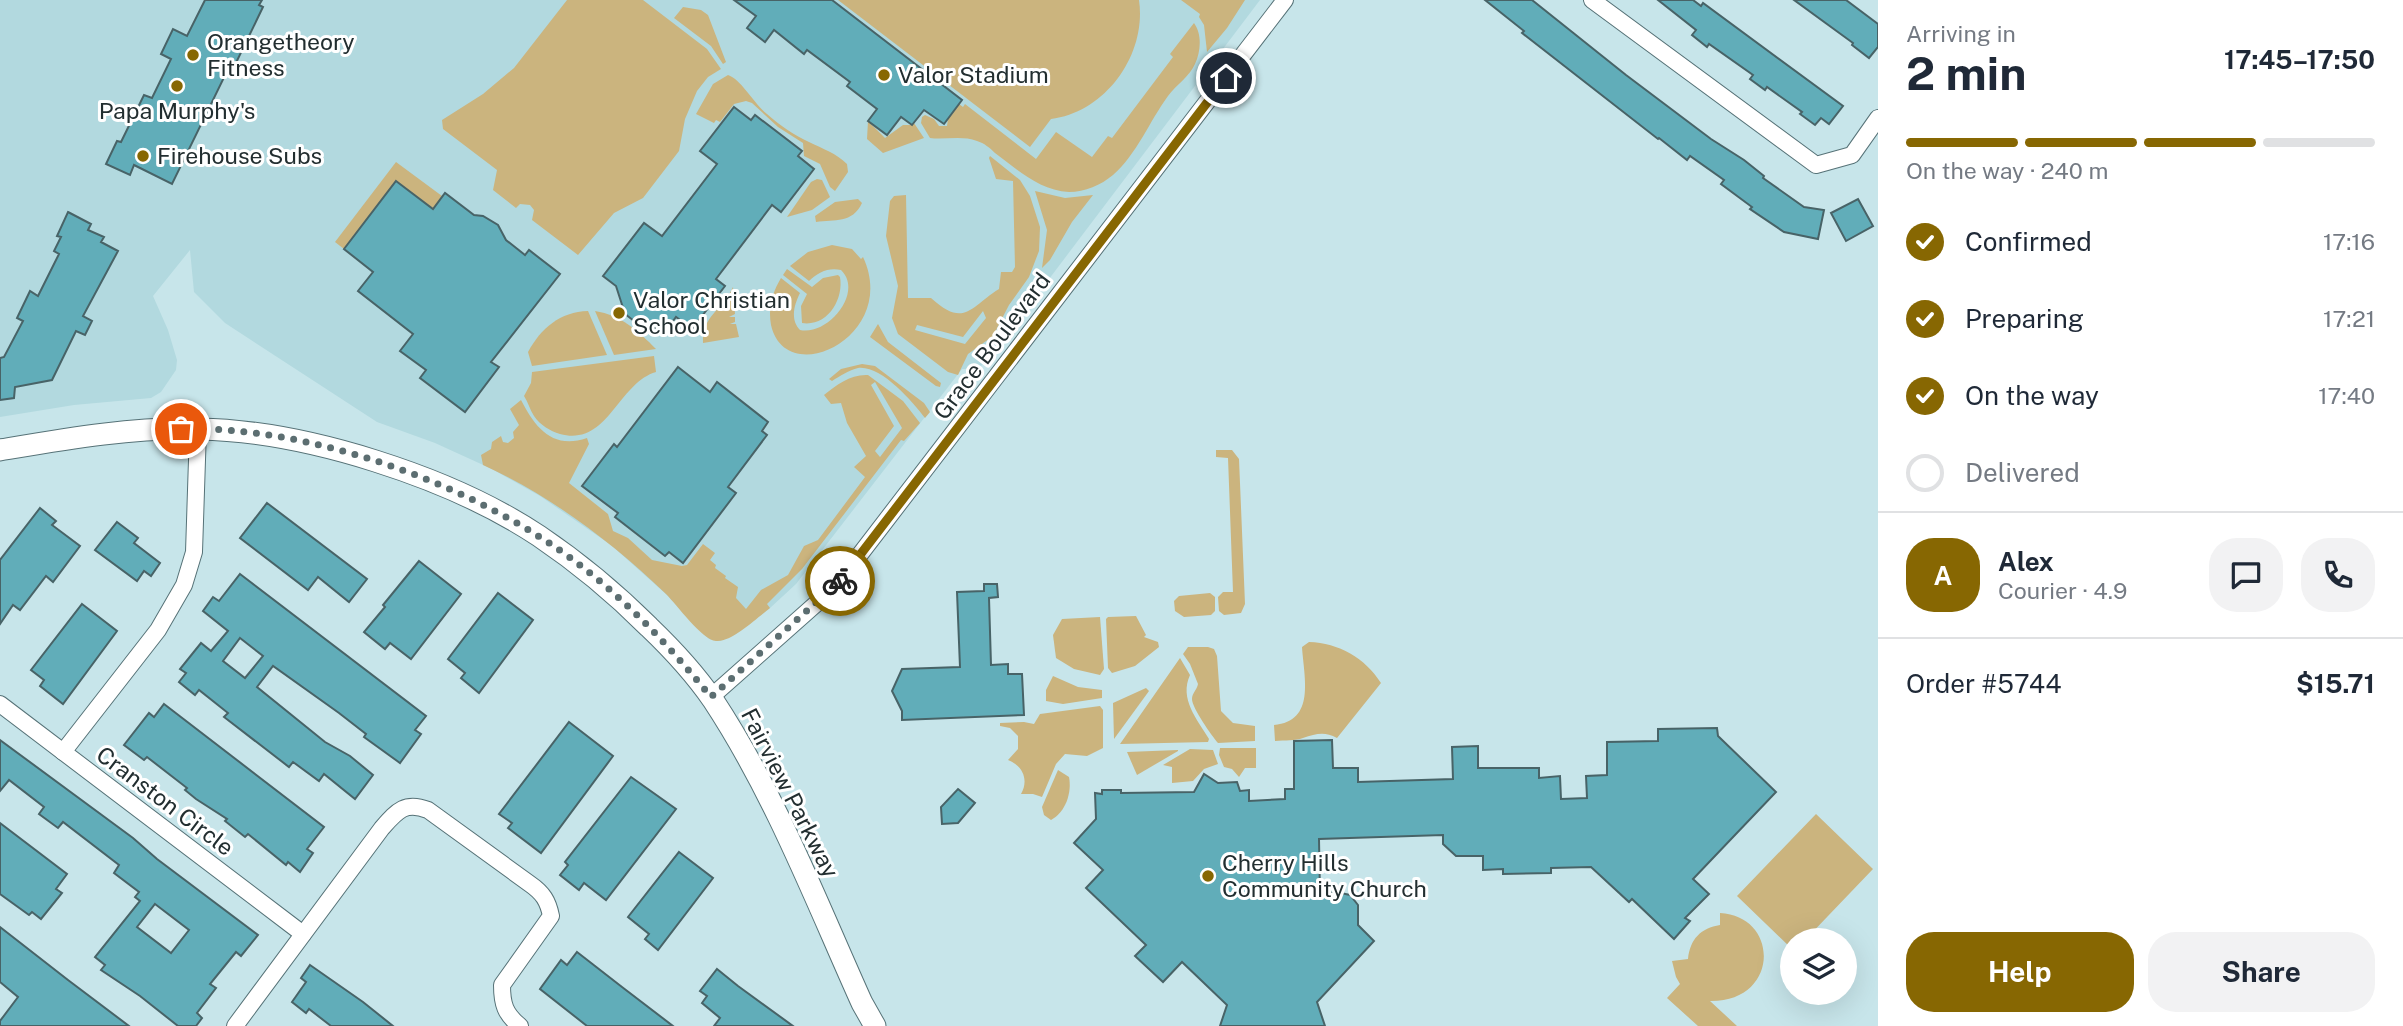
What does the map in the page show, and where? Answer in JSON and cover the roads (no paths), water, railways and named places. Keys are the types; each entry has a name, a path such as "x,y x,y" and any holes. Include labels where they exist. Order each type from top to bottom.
{"main road":[{"name":"Fairview Parkway","path":"0,450 146,430 198,429 240,432 306,443 359,456 418,476 488,507 537,534 629,606 670,647 711,697 746,752 875,1026"}],"street":[{"name":"Grace Boulevard","path":"711,697 835,587 1285,0"},
{"path":"1592,0 1816,165 1852,155 1878,118"},
{"path":"63,752 158,630 184,585 194,552 198,429"},
{"name":"Cranston Circle","path":"0,705 303,934"},
{"path":"235,1026 396,813 407,806 417,806 428,810 542,892 548,903 551,916 502,985 505,1012 520,1026"}],"place":[{"name":"Orangetheory Fitness","path":"193,55"},
{"name":"Valor Stadium","path":"884,75"},
{"name":"Papa Murphy's","path":"177,86"},
{"name":"Firehouse Subs","path":"143,156"},
{"name":"Valor Christian School","path":"619,313"},
{"name":"Cherry Hills Community Church","path":"1208,876"}]}
